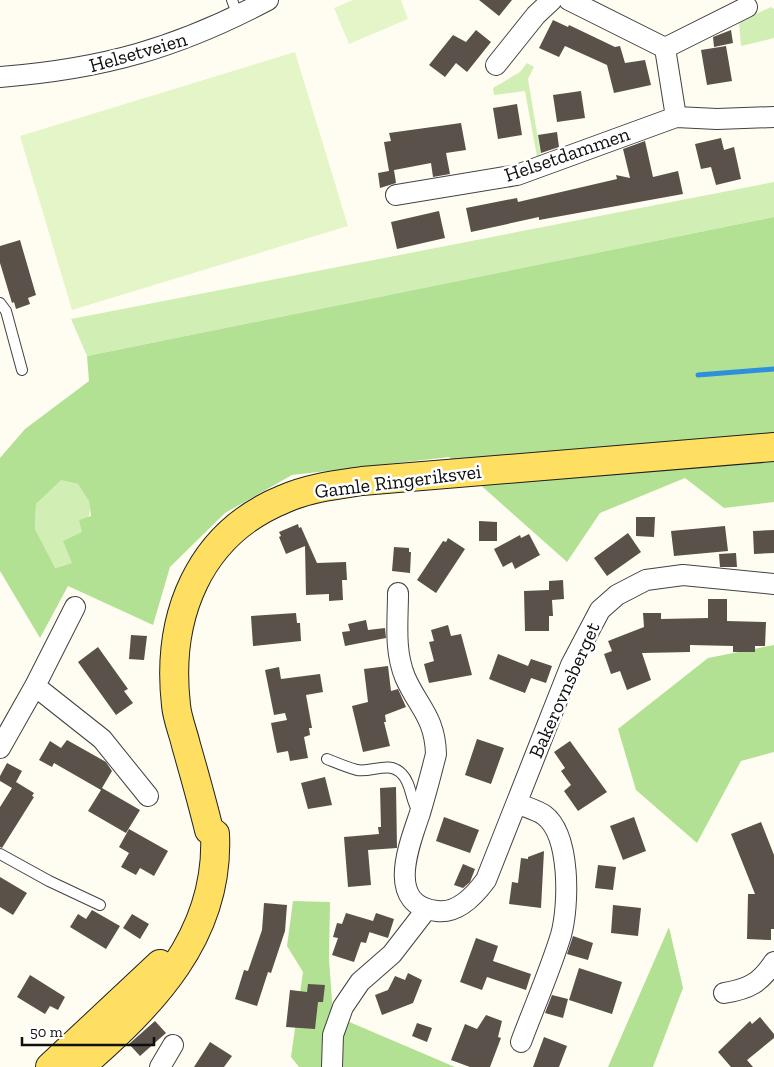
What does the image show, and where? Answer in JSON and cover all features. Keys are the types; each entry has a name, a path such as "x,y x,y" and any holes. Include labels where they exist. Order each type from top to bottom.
{"main road":[{"name":"Gamle Ringeriksvei","path":"80,1067 114,1037 166,982 187,949 207,901 215,865 215,834 209,830 176,706 174,653 176,635 187,596 199,572 229,534 246,520 284,499 305,491 362,481 774,447"},
{"name":"Gamle Ringeriksvei","path":"50,1067 133,991 173,948 186,926 197,895 202,872 204,835 209,830"}],"street":[{"name":"Helsetveien","path":"0,77 85,68 140,55 191,38 235,8 268,0"},
{"path":"496,65 536,15 552,0"},
{"path":"569,0 665,48"},
{"path":"665,48 747,7"},
{"path":"665,48 676,117"},
{"name":"Helsetdammen","path":"396,195 517,174 676,117 717,119 774,117"},
{"name":"Bakerovnsberget","path":"426,910 443,912 473,897 486,880 582,641 600,610 617,594 646,580 683,575 774,584"},
{"path":"332,1067 333,1035 343,1007 360,982 392,954 426,910 414,899 405,885 404,872 406,852 420,814 436,754 436,739 430,720 406,677 397,650 398,593"},
{"path":"0,748 35,686 74,607"},
{"path":"35,686 102,739 148,796"},
{"path":"516,803 544,816 554,826 561,844 566,880 561,934 521,1042"},
{"path":"724,993 743,990 763,978 774,962"},
{"path":"160,1067 173,1045"}],"lane":[{"path":"0,303 6,311 22,370"},
{"path":"327,759 360,770 386,767 394,769 407,781 414,806 420,814"},
{"path":"0,854 49,881 100,905"}],"green space":[{"path":"353,0 401,0 408,19 349,44 334,8"},
{"path":"771,7 774,9 774,38 741,46 739,22"},
{"path":"295,52 348,226 72,310 20,136"},
{"path":"527,63 534,67 528,79 541,157 537,157 525,91 494,95 493,88 520,72"},
{"path":"774,182 774,217 87,356 71,319"},
{"path":"774,217 774,502 724,508 685,478 600,513 567,562 449,457 292,475 225,513 170,567 153,625 68,586 40,638 0,571 0,458 25,429 89,381 87,356","holes":["61,480 78,484 89,501 91,516 79,520 82,532 63,541 72,563 55,568 35,529 36,504"]},
{"path":"60,479 78,484 87,497 90,507 87,523 72,563 54,568 35,529 36,504"},
{"path":"774,645 774,752 741,761 697,843 636,790 618,729 708,658"},
{"path":"293,901 330,902 329,959 333,1015 455,1067 299,1067 291,1057 303,972 287,946"},
{"path":"669,927 683,988 653,1067 608,1067"}],"building":[{"path":"479,0 512,0 499,16"},
{"path":"553,20 568,27 569,25 615,47 620,46 625,63 645,60 651,85 614,93 607,65 565,46 559,57 539,48"},
{"path":"476,30 491,42 467,72 456,63 445,77 429,65 453,35 466,42"},
{"path":"731,30 733,43 714,47 713,37"},
{"path":"726,46 732,81 707,85 701,50"},
{"path":"581,91 585,118 557,122 553,95"},
{"path":"517,104 522,135 498,139 493,108"},
{"path":"461,123 466,150 446,153 450,174 433,177 431,163 389,171 384,142 391,141 389,133"},
{"path":"557,132 559,147 541,153 538,135"},
{"path":"721,138 724,150 734,147 741,179 716,185 711,167 701,169 695,144"},
{"path":"645,141 653,177 678,171 683,194 539,220 539,217 471,232 466,208 517,198 518,202 617,179 616,175 630,178 623,149"},
{"path":"394,170 396,183 380,188 378,173"},
{"path":"439,211 445,238 397,249 391,222"},
{"path":"20,240 36,295 28,298 30,304 16,309 14,302 12,303 0,263 0,246"},
{"path":"636,517 655,517 654,537 636,536"},
{"path":"479,521 497,522 497,541 479,541"},
{"path":"298,524 317,563 346,562 347,580 342,580 343,600 329,601 329,594 306,595 305,546 286,554 279,537 281,536 279,532"},
{"path":"725,526 728,551 674,556 671,531"},
{"path":"774,530 774,553 754,554 753,531"},
{"path":"628,533 641,552 607,576 594,558"},
{"path":"529,534 540,555 515,569 512,562 503,567 494,549 520,535 521,538"},
{"path":"448,538 465,549 436,593 417,580 443,541 446,542"},
{"path":"394,547 409,548 409,552 411,552 410,573 392,571"},
{"path":"736,553 737,567 720,567 719,554"},
{"path":"563,580 564,599 552,600 553,616 549,616 549,631 525,631 524,591 549,590 549,581"},
{"path":"708,599 727,599 727,621 766,622 765,646 755,646 755,652 733,652 733,646 690,645 690,652 642,653 651,680 627,690 620,671 611,674 604,654 612,651 608,641 644,627 643,613 661,613 661,619 708,618"},
{"path":"296,613 297,623 300,623 301,641 253,646 251,616"},
{"path":"366,620 368,630 385,628 386,638 345,646 342,632 350,631 348,624"},
{"path":"448,625 451,636 461,634 472,675 429,683 424,664 434,661 429,642 434,641 431,630"},
{"path":"131,635 147,636 144,660 129,659"},
{"path":"98,647 128,689 124,691 133,703 116,715 78,662"},
{"path":"498,654 528,666 531,659 552,666 546,683 531,678 525,693 489,679"},
{"path":"388,666 391,691 398,689 406,707 385,715 386,722 384,722 390,746 363,752 352,706 368,702 364,669"},
{"path":"279,667 281,679 320,674 323,692 306,695 312,728 309,728 310,735 304,737 308,758 290,761 288,751 277,753 271,723 287,720 285,713 274,715 265,670"},
{"path":"477,739 504,748 491,784 465,775"},
{"path":"67,740 106,762 112,771 102,788 140,810 126,833 88,811 101,790 54,763 52,767 39,760 50,741 61,748"},
{"path":"570,741 607,792 578,811 564,791 571,785 561,771 565,768 554,752"},
{"path":"7,763 22,771 16,782 34,793 32,796 34,797 2,848 0,847 0,807 12,788 0,781 0,776"},
{"path":"325,777 332,805 308,809 301,783"},
{"path":"396,787 397,848 368,850 371,885 348,887 344,837 379,834 378,827 381,827 380,788"},
{"path":"444,817 479,830 470,853 436,841"},
{"path":"634,817 646,851 623,860 610,826"},
{"path":"761,822 774,855 774,929 771,929 771,940 747,939 748,894 755,894 731,834"},
{"path":"129,829 168,851 154,876 140,868 136,875 121,867 129,853 119,847"},
{"path":"544,851 541,908 509,904 512,882 518,883 521,858 528,859 528,857"},
{"path":"463,864 475,869 470,882 463,888 454,885"},
{"path":"598,865 616,867 613,890 595,888"},
{"path":"0,877 27,893 13,915 0,907"},
{"path":"264,903 287,905 285,931 271,973 268,972 257,1006 235,999 244,970 248,971 262,930"},
{"path":"613,905 641,908 638,936 611,933"},
{"path":"92,910 120,926 106,949 70,927 78,914 86,919"},
{"path":"346,913 373,921 366,943 361,942 354,962 332,955 338,938 333,937 337,923 342,924"},
{"path":"376,913 394,919 388,938 369,932"},
{"path":"132,914 149,924 140,939 123,928"},
{"path":"573,936 593,943 588,960 567,954"},
{"path":"476,938 498,946 493,961 531,974 526,990 487,977 482,990 460,982"},
{"path":"579,968 622,982 612,1014 569,1000"},
{"path":"408,973 422,980 413,1003 382,1015 375,995 388,990 395,976 405,980"},
{"path":"30,975 65,997 58,1010 50,1006 45,1014 17,997"},
{"path":"308,984 325,985 323,1002 318,1002 315,1029 286,1027 290,990 307,992"},
{"path":"552,995 568,999 563,1018 545,1013"},
{"path":"486,1015 502,1021 498,1037 501,1038 490,1067 470,1067 451,1060 465,1024 477,1029"},
{"path":"760,1017 774,1034 774,1038 747,1060 753,1067 731,1067 718,1052 750,1021 752,1024"},
{"path":"155,1021 166,1033 140,1056 129,1044"},
{"path":"417,1023 432,1028 427,1042 412,1036"},
{"path":"544,1037 567,1046 559,1067 533,1067"},
{"path":"210,1042 232,1056 224,1067 194,1067"}],"waterway":[{"path":"698,375 774,369"}]}
